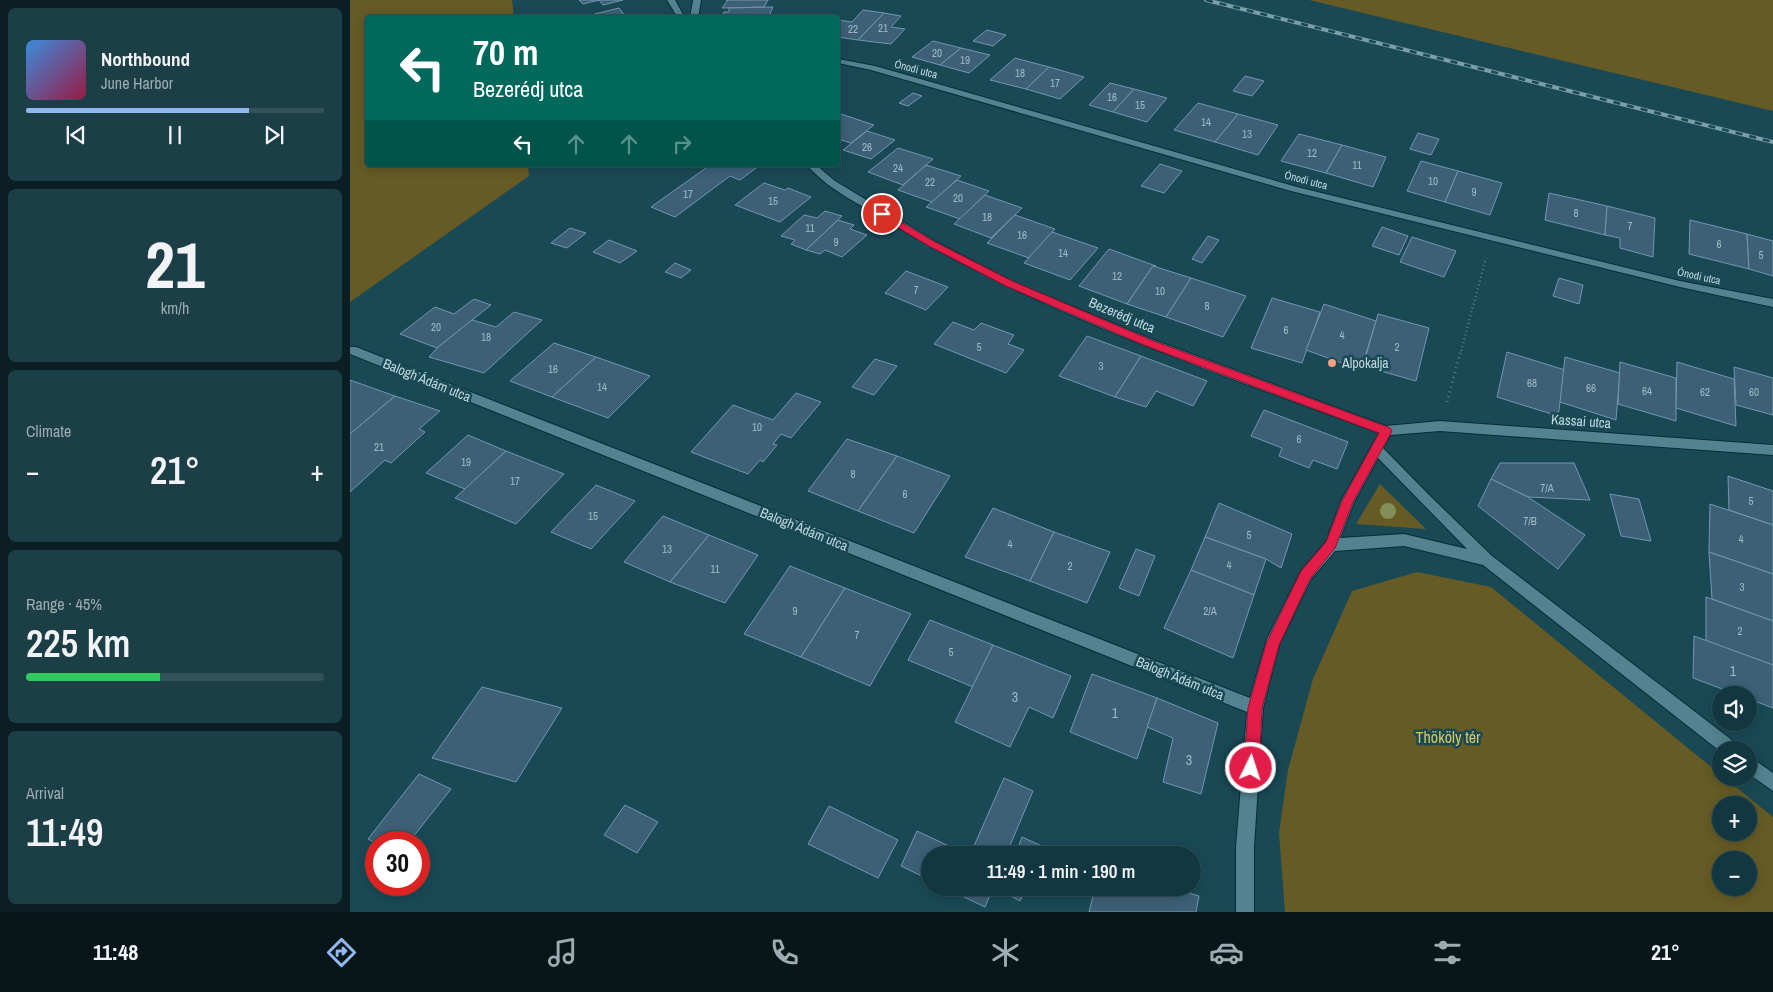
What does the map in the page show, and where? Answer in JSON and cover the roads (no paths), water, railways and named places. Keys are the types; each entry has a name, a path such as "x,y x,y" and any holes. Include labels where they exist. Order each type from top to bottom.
{"street":[{"path":"671,0 680,15"},
{"path":"694,15 697,0"},
{"name":"Ónodi utca","path":"840,61 872,68 1006,105 1294,189 1680,284 1773,303"},
{"name":"Bezerédj utca","path":"813,167 832,183 924,239 1009,284 1147,342 1386,431"},
{"name":"Balogh Ádám utca","path":"352,350 1255,708"},
{"name":"Kassai utca","path":"1386,431 1440,426 1773,450"},
{"path":"1245,912 1246,847 1255,708 1272,644 1306,575 1330,545 1348,501 1386,431"},
{"path":"1376,448 1425,500 1487,560 1718,741"},
{"path":"1330,545 1404,540 1487,560"},
{"path":"1757,770 1773,783"}],"railway":[{"path":"1206,0 1773,142"}],"place":[{"name":"Alpokalja","path":"1332,363"}],"park label":[{"name":"Thököly tér","path":"1448,737"}]}
